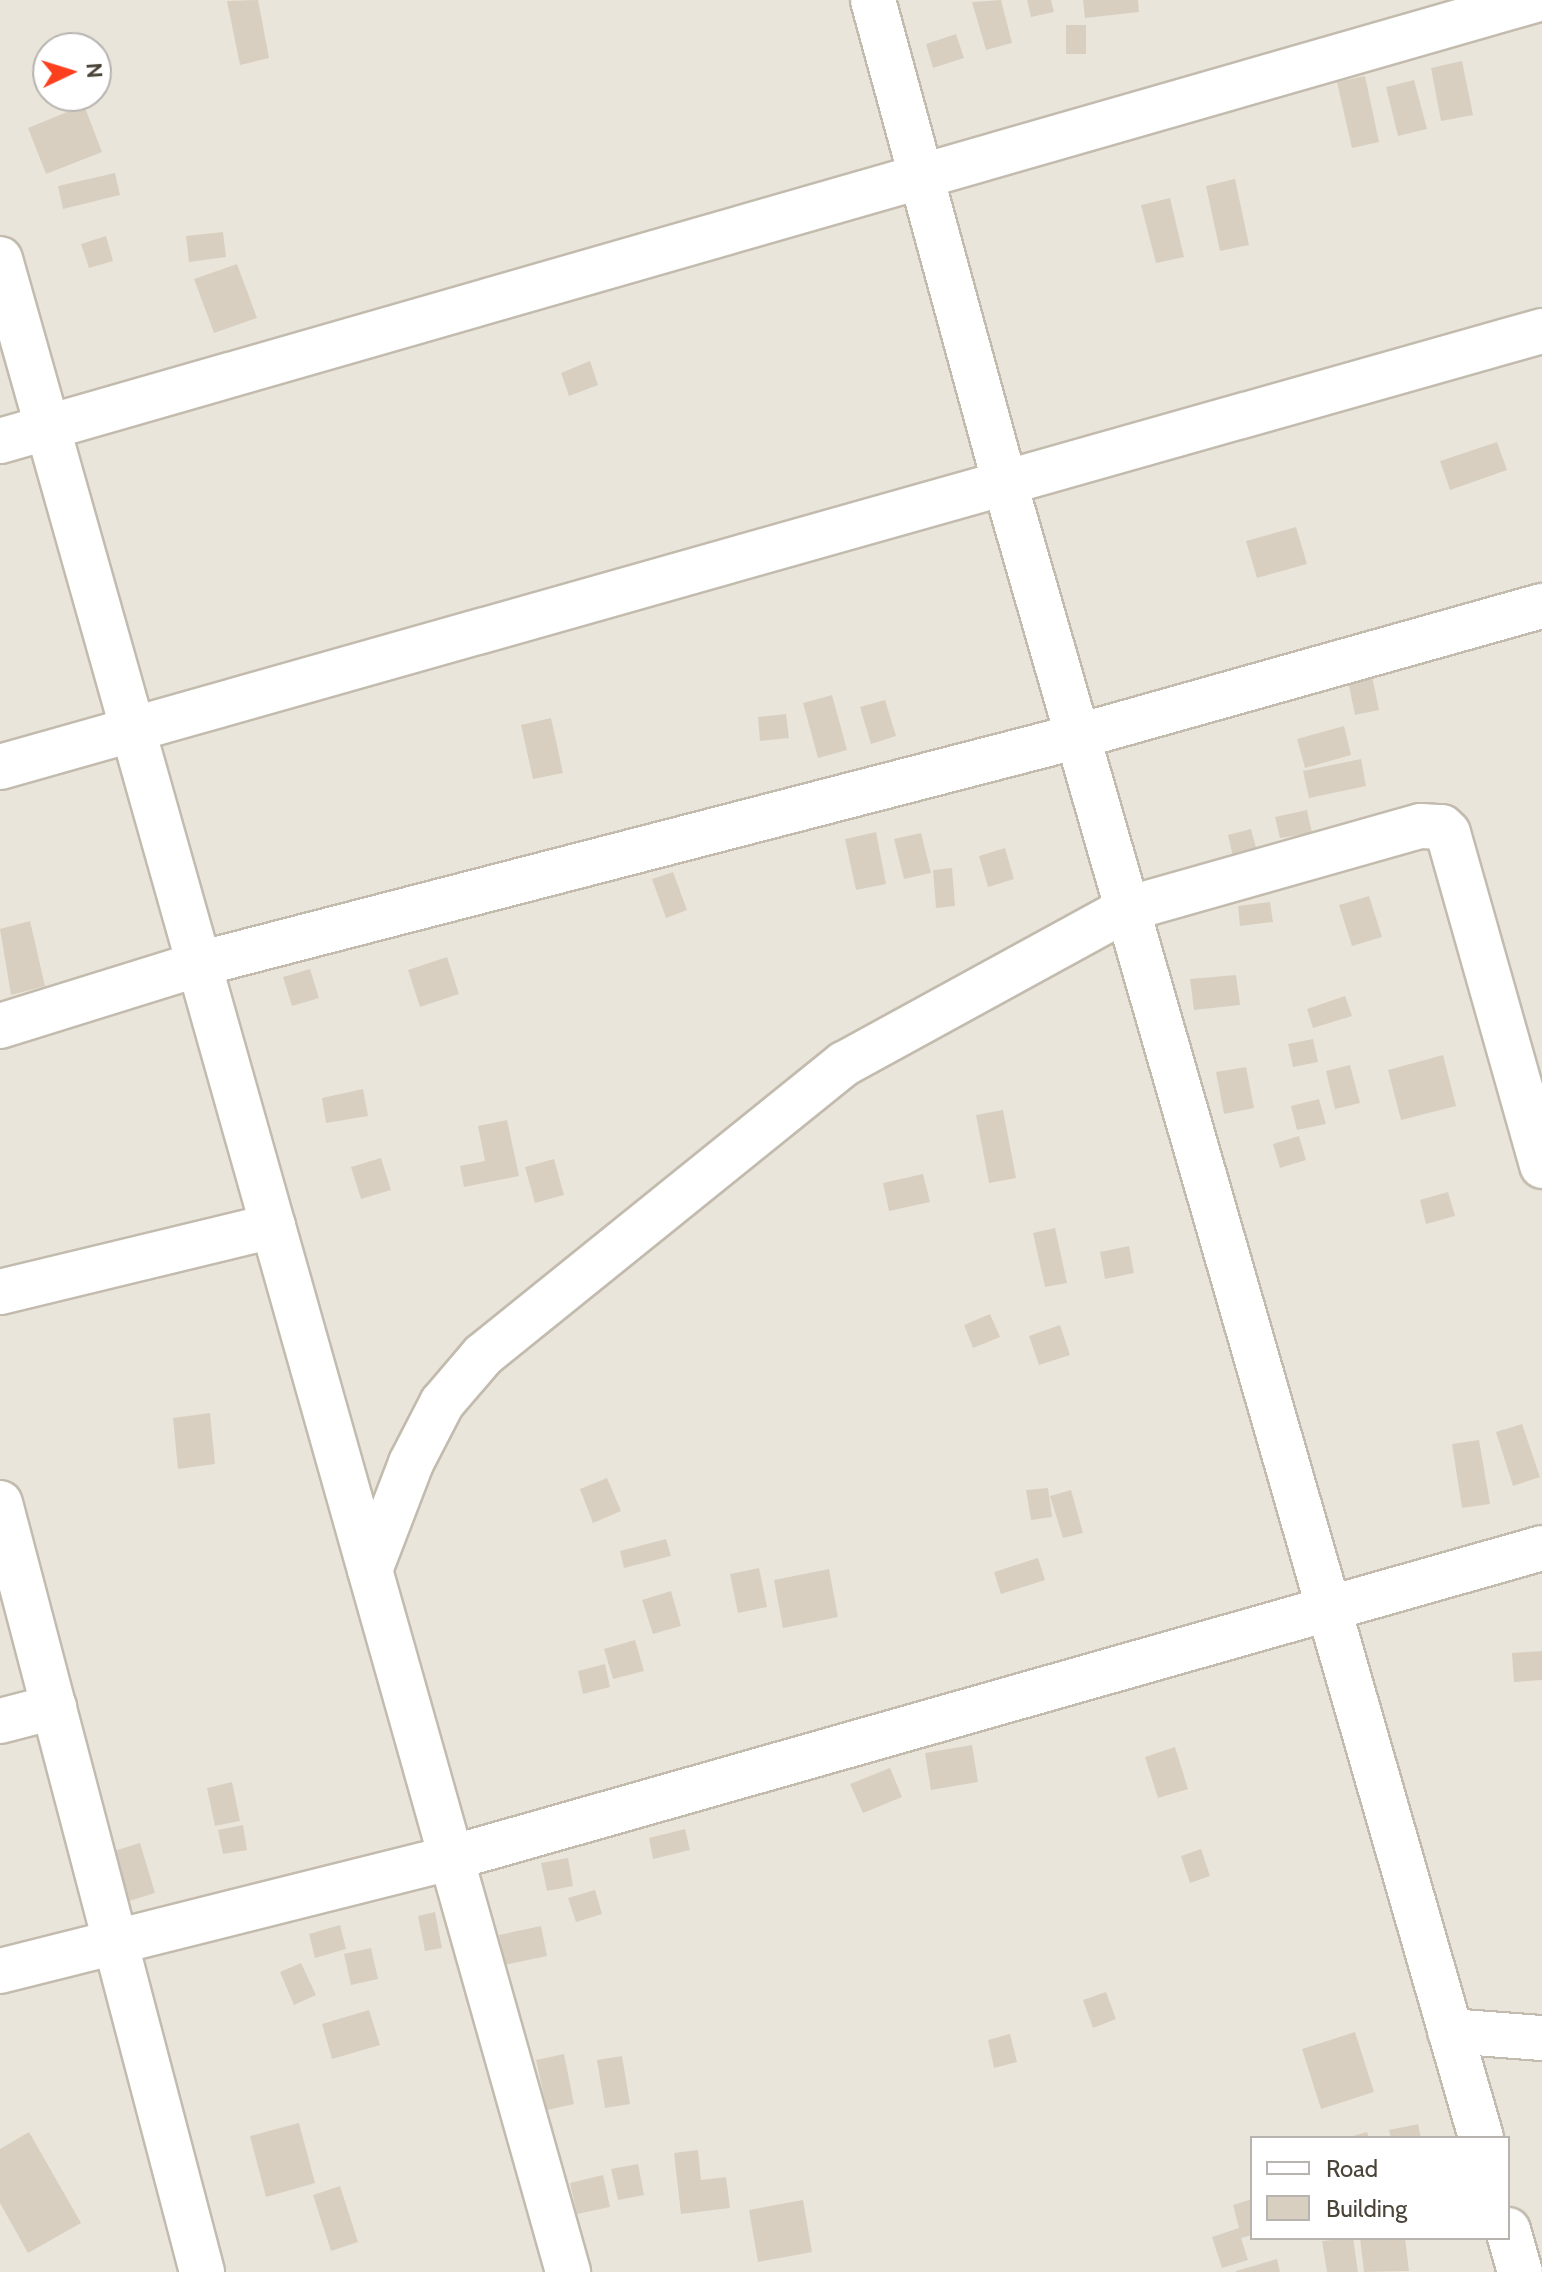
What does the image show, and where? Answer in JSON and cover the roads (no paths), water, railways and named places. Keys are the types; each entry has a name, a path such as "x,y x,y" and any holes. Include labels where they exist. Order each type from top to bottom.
{"street":[{"path":"873,0 1005,484 1480,2136"},
{"path":"0,441 922,173 1535,0"},
{"path":"0,259 568,2272"},
{"path":"0,767 134,732 1542,331"},
{"path":"0,1026 199,964 1079,736 1542,606"},
{"path":"370,1570 411,1463 442,1403 483,1355 844,1064 1127,909 1421,826 1442,827 1448,833 1542,1166"},
{"path":"0,1292 273,1226"},
{"path":"0,1503 202,2272"},
{"path":"0,1971 451,1858 1542,1548"},
{"path":"0,1721 54,1707"},
{"path":"1450,2031 1542,2038"},
{"path":"1510,2237 1520,2272"}]}
